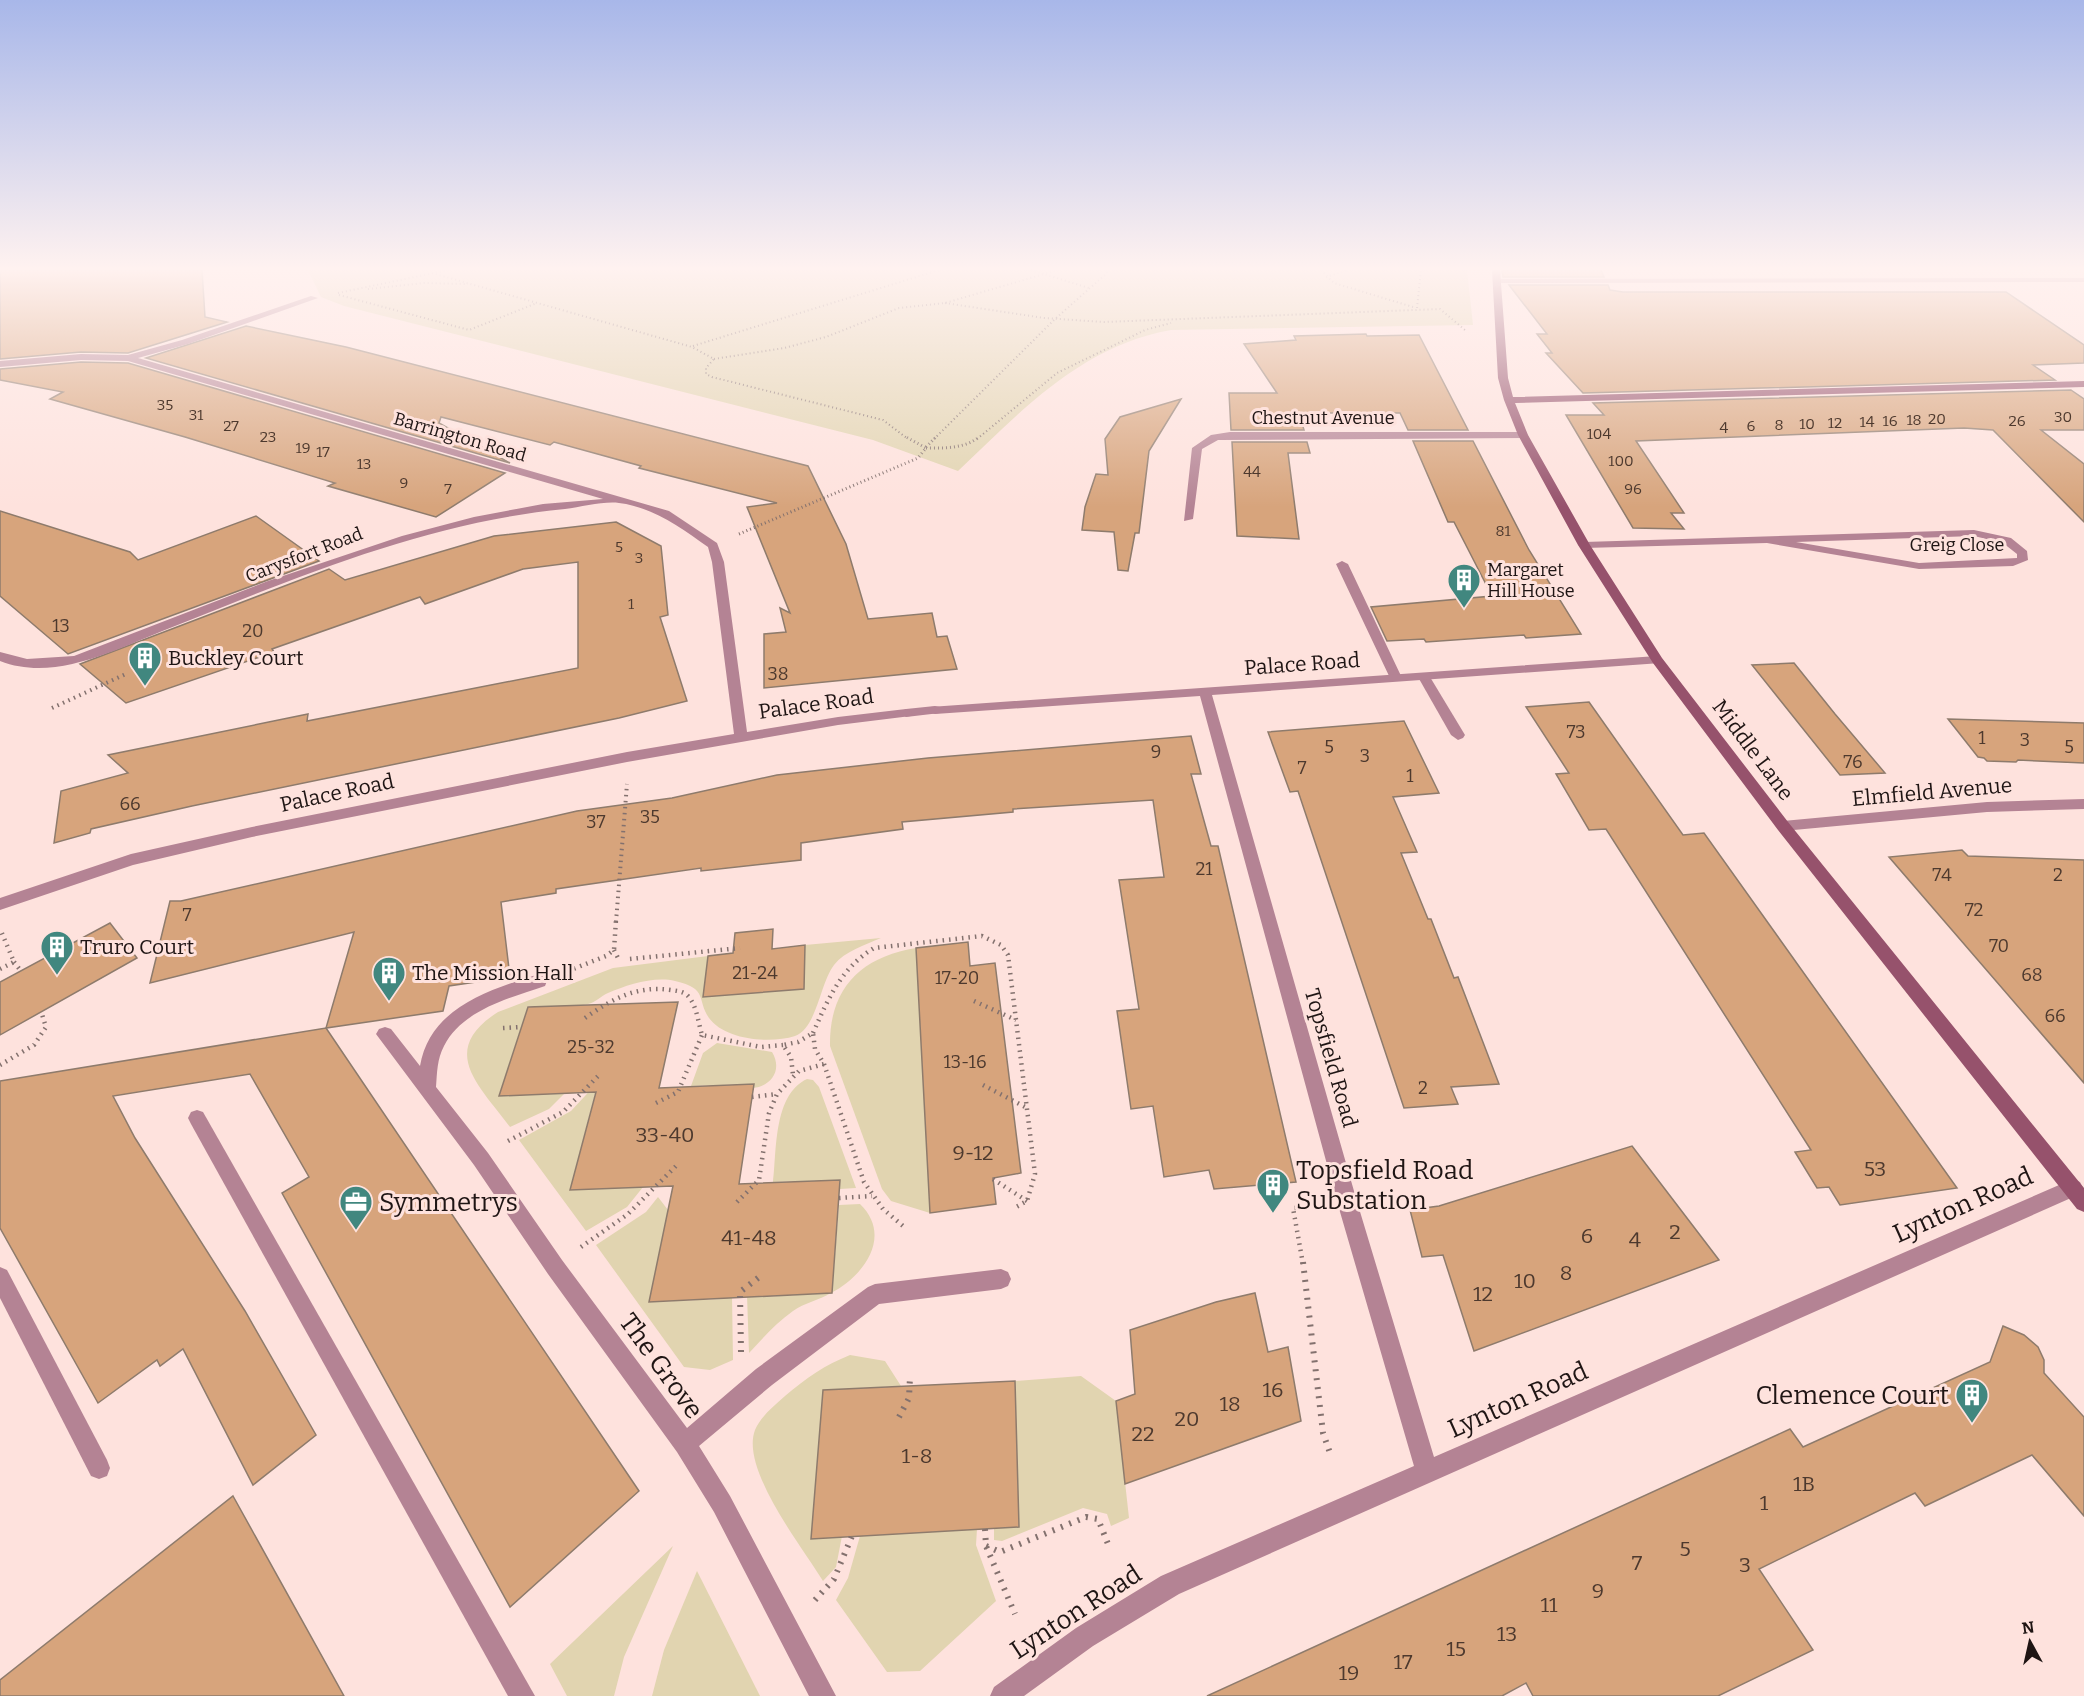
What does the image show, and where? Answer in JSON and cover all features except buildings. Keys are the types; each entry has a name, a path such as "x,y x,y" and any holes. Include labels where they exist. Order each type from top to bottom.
{"street":[{"path":"128,358 160,349"},
{"name":"Middle Lane","path":"1501,349 1503,378 1523,435 1584,545 1657,660 1783,826 2078,1196"},
{"name":"Barrington Road","path":"0,364 81,357 128,358 557,482 629,500 665,513 713,545 718,562 741,737"},
{"path":"1509,400 2084,384"},
{"name":"Chestnut Avenue","path":"1188,519 1197,448 1215,437 1230,435 1523,435"},
{"path":"538,507 556,495 557,482"},
{"name":"Carysfort Road","path":"0,656 8,660 47,664 76,660 368,549 427,532 538,507 629,500"},
{"name":"Greig Close","path":"1584,545 1983,533 2007,540 2023,553 2022,560 2013,563 1919,566 1771,541"},
{"path":"1342,564 1396,678"},
{"name":"Palace Road","path":"0,904 131,860 241,834 627,757 741,737 934,710 1657,660"},
{"path":"1424,676 1458,735"},
{"name":"Topsfield Road","path":"1205,692 1348,1205 1427,1470"},
{"name":"Elmfield Avenue","path":"1783,826 1987,807 2084,804"},
{"path":"427,1087 430,1055 438,1040 463,1011 479,1001 539,981"},
{"name":"The Grove","path":"385,1034 427,1087 685,1444 722,1504 823,1696"},
{"path":"197,1119 522,1696"},
{"name":"Lynton Road","path":"1004,1696 1058,1653 1114,1616 1170,1585 1427,1470 2078,1196"},
{"path":"0,1276 99,1468"},
{"path":"685,1444 764,1377 875,1294 1001,1279"}],"path":[{"path":"696,349 714,358 776,349"},
{"path":"738,535 918,458 1025,349"},
{"path":"714,358 706,368 706,374 712,377 883,420 915,444 926,448 950,448 973,442 1058,373 1106,349"},
{"path":"52,708 130,672 122,667"},
{"path":"619,960 614,950 627,757"},
{"path":"0,927 14,962 21,971"},
{"path":"702,1035 760,1047 798,1042 813,1033 845,969 859,956 874,948 967,937 992,939 1001,945 1008,955 1035,1174 1027,1201 1016,1207"},
{"path":"630,959 740,948"},
{"path":"539,981 590,963 614,950"},
{"path":"0,969 14,962"},
{"path":"585,1018 608,1001 643,989 684,992 692,1002 702,1035 678,1092 656,1104"},
{"path":"974,1001 1016,1020"},
{"path":"0,1065 34,1045 46,1026 42,1011"},
{"path":"813,1033 815,1049 824,1064 864,1182 883,1209 903,1226"},
{"path":"783,1045 791,1058 793,1075"},
{"path":"737,1202 759,1180 769,1113 777,1094 793,1075 804,1068 824,1064"},
{"path":"507,1142 563,1112 601,1073"},
{"path":"982,1085 1027,1108"},
{"path":"752,1096 777,1094"},
{"path":"581,1247 628,1214 677,1165"},
{"path":"993,1179 1027,1201"},
{"path":"840,1198 872,1196"},
{"path":"1330,1453 1323,1433 1299,1232 1293,1208 1348,1205"},
{"path":"741,1357 740,1292 763,1274"},
{"path":"899,1417 910,1401 912,1388 910,1377"},
{"path":"986,1546 1000,1552 1086,1517 1098,1519 1110,1549"},
{"path":"985,1529 986,1546 1015,1614"},
{"path":"815,1600 828,1590 843,1565 852,1536"}],"shaded area":[{"path":"514,349 1111,349 1054,384 1029,404 958,471 873,440"},
{"path":"881,938 856,949 834,965 808,1024 795,1036 785,1038 761,1040 726,1031 709,1018 700,995 693,987 667,980 650,980 632,984 581,1006 528,1006 499,1095 565,1093 549,1109 510,1127 477,1083 470,1069 467,1055 470,1041 480,1026 498,1012 613,968 708,956 703,997 803,989 805,945"},
{"path":"916,948 930,1213 891,1201 882,1189 830,1046 835,1007 842,992 852,979 879,959 896,952"},
{"path":"717,1043 772,1052 776,1071 770,1080 759,1087 753,1088 753,1084 691,1086 703,1053"},
{"path":"807,1079 813,1080 819,1087 856,1188 840,1189 840,1180 773,1182 782,1110 796,1087"},
{"path":"598,1082 570,1190 643,1187 627,1207 586,1231 519,1140 571,1111"},
{"path":"658,1197 668,1210 649,1302 723,1299 723,1296 732,1296 733,1360 710,1370 684,1367 596,1245 646,1212"},
{"path":"860,1204 870,1216 874,1229 874,1242 863,1266 843,1286 832,1292 839,1205"},
{"path":"831,1293 793,1311 749,1353 747,1295 761,1297"},
{"path":"850,1355 885,1361 901,1386 823,1390 811,1538 842,1536 836,1567 823,1581 776,1508 756,1465 753,1446 755,1430 772,1407 808,1378"},
{"path":"1081,1376 1116,1401 1129,1518 1111,1526 1107,1514 1083,1508 1002,1541 994,1540 994,1529 1019,1526 1015,1381"},
{"path":"977,1529 976,1545 996,1601 920,1671 887,1672 836,1600 848,1578 860,1536"},
{"path":"673,1546 624,1657 614,1696 567,1696 550,1664"},
{"path":"697,1571 760,1696 652,1696 664,1650"}],"place":[{"name":"Margaret Hill House","path":"1464,609"},
{"name":"Buckley Court","path":"145,687"},
{"name":"Truro Court","path":"57,976"},
{"name":"The Mission Hall","path":"389,1002"},
{"name":"Topsfield Road Substation","path":"1273,1214"},
{"name":"Symmetrys","path":"356,1231"},
{"name":"Clemence Court","path":"1972,1424"}]}
